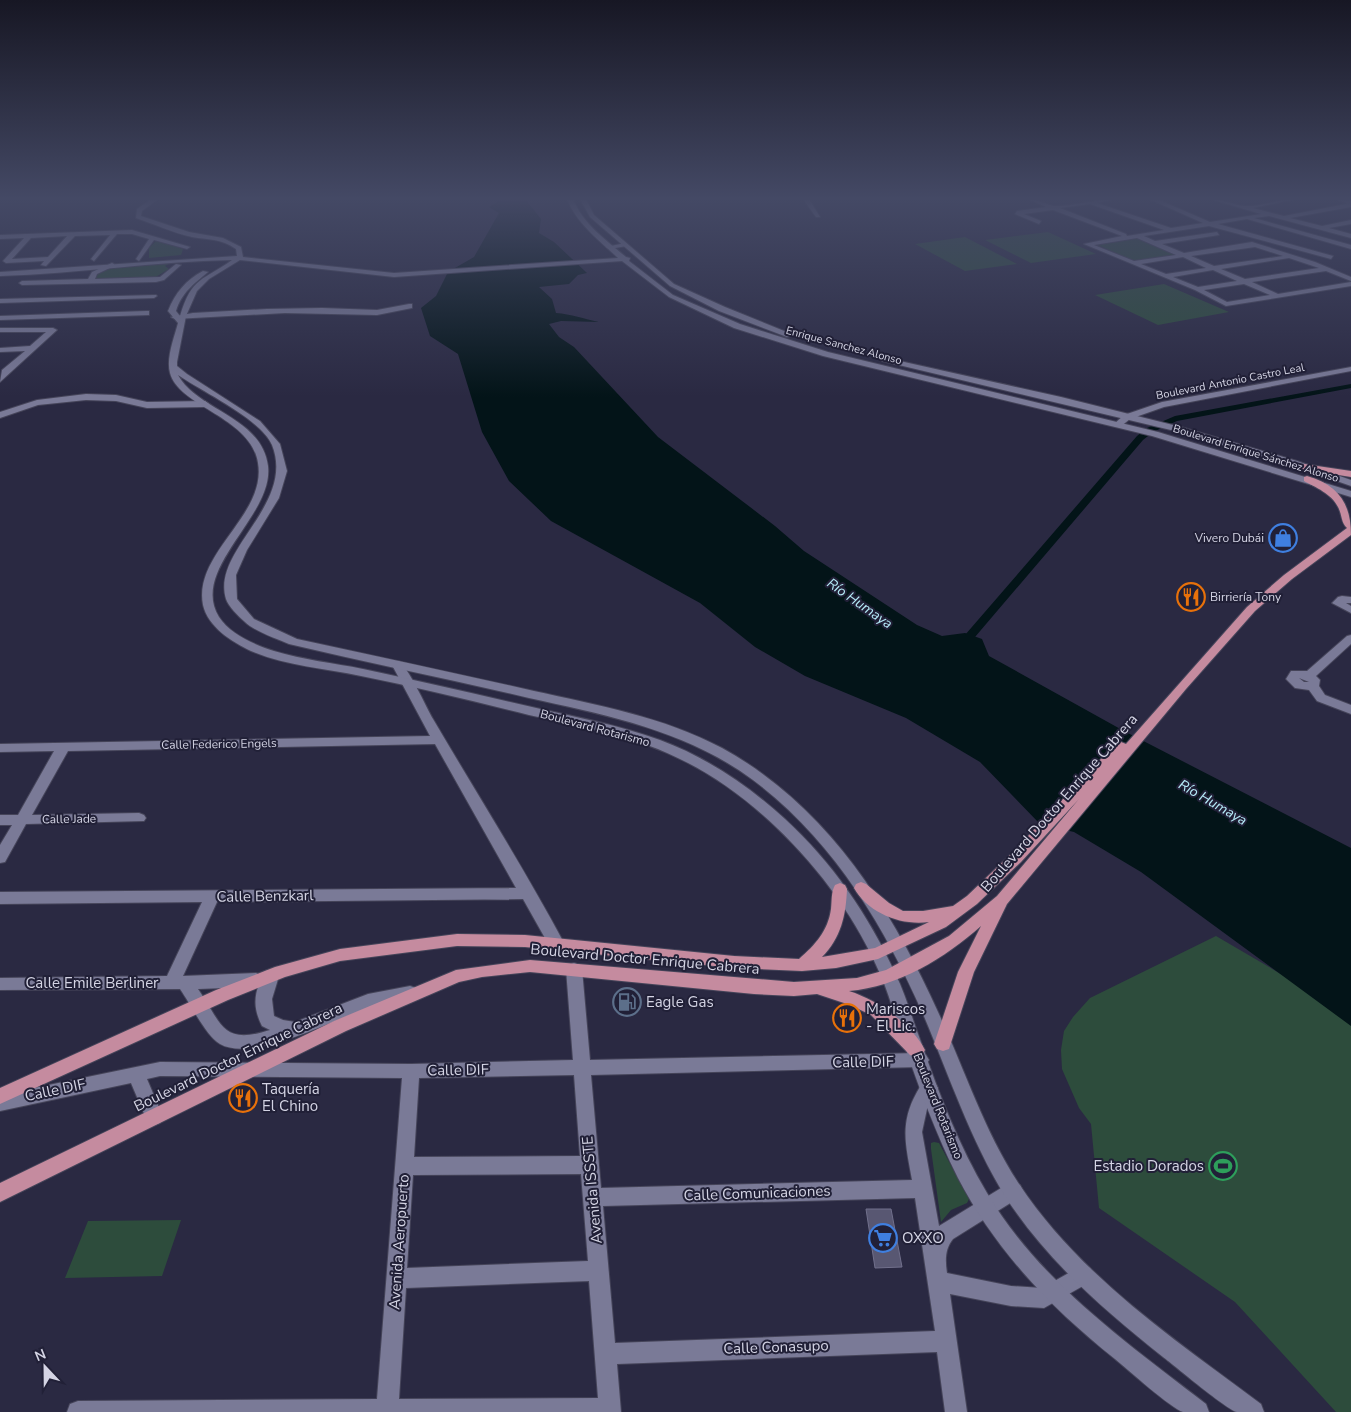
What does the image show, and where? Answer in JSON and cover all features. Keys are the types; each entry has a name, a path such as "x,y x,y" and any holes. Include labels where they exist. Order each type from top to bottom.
{"main road":[{"path":"1304,467 1351,474"},
{"path":"1307,479 1336,498 1342,505 1344,517 1350,529"},
{"name":"Boulevard Doctor Enrique Cabrera","path":"0,1096 200,1004 271,976 340,956 422,943 492,940 556,943 734,962 802,965 836,962 878,953 896,946 922,933 959,910 1023,862 1179,687 1269,592 1350,529"},
{"name":"Boulevard Doctor Enrique Cabrera","path":"0,1193 249,1071 414,993 456,976 530,966 754,987 812,988 857,984 889,976 907,968 955,940 1002,900 1023,862"},
{"path":"861,888 883,908 902,917 922,918 959,910"},
{"path":"802,965 821,950 830,939 838,916 840,889"},
{"path":"943,1044 966,972 1002,900"},
{"path":"812,988 855,999 875,1007 918,1055"}],"street":[{"path":"0,281 31,273 96,265"},
{"path":"58,316 74,299 86,280 94,273 116,265"},
{"path":"22,283 86,280 159,280 178,265"},
{"path":"215,265 191,280 182,290 172,311 180,318 294,310 338,310 374,314 409,306"},
{"path":"174,367 173,359 180,318 199,284 227,265"},
{"path":"306,265 384,274 523,265"},
{"name":"Enrique Sanchez Alonso","path":"626,265 671,296 737,326 826,354 1155,434"},
{"name":"Enrique Sanchez Alonso","path":"648,265 672,285 722,309 787,334 1166,427"},
{"path":"1137,265 1197,289 1221,303 1229,304 1351,284"},
{"path":"1205,265 1278,296"},
{"path":"1164,276 1232,265"},
{"path":"1315,265 1351,279"},
{"path":"0,272 112,266"},
{"path":"74,268 86,280"},
{"path":"1197,289 1327,269"},
{"path":"0,272 31,273"},
{"path":"0,301 154,296"},
{"path":"0,318 146,313"},
{"path":"0,330 47,328 53,330 3,372 0,380"},
{"path":"0,350 33,348"},
{"name":"Boulevard Rotarismo","path":"174,367 175,378 187,390 250,436 259,451 264,470 261,491 213,570 206,594 212,614 230,633 256,648 278,655 407,682 619,732 686,756 733,783 757,801 793,834 840,889 878,953 889,976 943,1125 984,1207 1023,1258 1056,1293 1111,1342 1198,1412"},
{"name":"Boulevard Rotarismo","path":"174,367 264,430 276,445 280,456 281,476 274,498 243,548 231,577 230,594 238,612 259,629 293,642 634,718 682,735 718,751 748,769 795,806 828,840 861,888 896,946 943,1044 980,1132 1013,1191 1040,1226 1083,1275 1152,1335 1253,1412"},
{"name":"Boulevard Antonio Castro Leal","path":"1117,425 1127,417 1184,400 1351,369"},
{"path":"164,404 187,390"},
{"path":"0,415 28,405 70,398 101,397 147,405 205,404"},
{"name":"Boulevard Enrique Sánchez Alonso","path":"1166,427 1304,467 1351,483"},
{"name":"Boulevard Enrique Sánchez Alonso","path":"1155,434 1351,494"},
{"path":"1351,600 1342,599 1338,602 1342,607 1351,610"},
{"path":"1351,638 1311,681 1321,698 1351,710"},
{"path":"398,665 556,943"},
{"path":"467,680 469,697"},
{"name":"Calle Federico Engels","path":"0,748 439,740"},
{"path":"0,858 64,746"},
{"name":"Calle Jade","path":"0,820 139,818"},
{"name":"Calle Benzkarl","path":"0,898 529,893"},
{"path":"212,896 178,982 200,1004 219,1036 228,1043 253,1043 368,1001 414,993"},
{"name":"Avenida ISSSTE","path":"574,969 610,1411"},
{"path":"271,976 264,995 265,1016 274,1025 295,1029"},
{"name":"Calle Emile Berliner","path":"0,984 230,982 271,976"},
{"name":"Calle DIF","path":"0,1103 160,1069 411,1071 582,1068 918,1055"},
{"name":"Avenida Aeropuerto","path":"387,1411 411,1071"},
{"path":"136,1073 154,1117"},
{"path":"929,1088 919,1102 914,1116 913,1132 937,1273 956,1412"},
{"path":"404,1166 589,1164"},
{"name":"Calle Comunicaciones","path":"592,1198 922,1188"},
{"path":"937,1273 938,1246 942,1236 959,1222 1013,1191"},
{"path":"397,1278 598,1271"},
{"path":"937,1273 1029,1298 1044,1298 1056,1293 1083,1275"},
{"name":"Calle Conasupo","path":"605,1354 946,1340"},
{"path":"78,1412 610,1411"}],"green space":[{"path":"167,265 165,266 169,269 154,278 93,281 94,275 108,268"},
{"path":"954,265 1010,265 965,271"},
{"path":"1164,284 1229,312 1158,325 1095,295"},
{"name":"Estadio Dorados","path":"1216,936 1286,977 1351,1006 1351,1412 1336,1412 1235,1302 1099,1208 1091,1124 1079,1108 1062,1069 1061,1050 1064,1031 1073,1017 1090,998"},
{"path":"931,1143 939,1143 969,1199 967,1203 951,1210 941,1222 931,1149"},
{"path":"181,1220 162,1276 65,1278 88,1221"}],"water":[{"name":"Río Humaya","path":"460,265 578,265 587,273 578,275 569,284 539,287 552,299 556,313 599,322 561,321 549,324 559,337 574,347 658,437 775,526 804,551 917,625 942,636 965,633 982,639 989,656 1124,731 1351,848 1351,1026 1141,872 1074,832 1040,824 980,762 906,718 805,676 755,647 700,603 551,521 509,481 482,432 458,354 430,336 421,308 436,296 448,272"}],"building":[{"name":"OXXO","path":"866,1209 891,1209 902,1267 875,1268"}],"waterway":[{"path":"971,635 1140,438 1150,430 1175,419 1351,386"}],"place":[{"name":"Vivero Dubái","path":"1283,538"},
{"name":"Birriería Tony","path":"1191,597"},
{"name":"Eagle Gas","path":"627,1002"},
{"name":"Mariscos - El Lic.","path":"847,1018"},
{"name":"Taquería El Chino","path":"243,1098"},
{"name":"Estadio Dorados","path":"1223,1166"},
{"name":"OXXO","path":"883,1238"}]}
